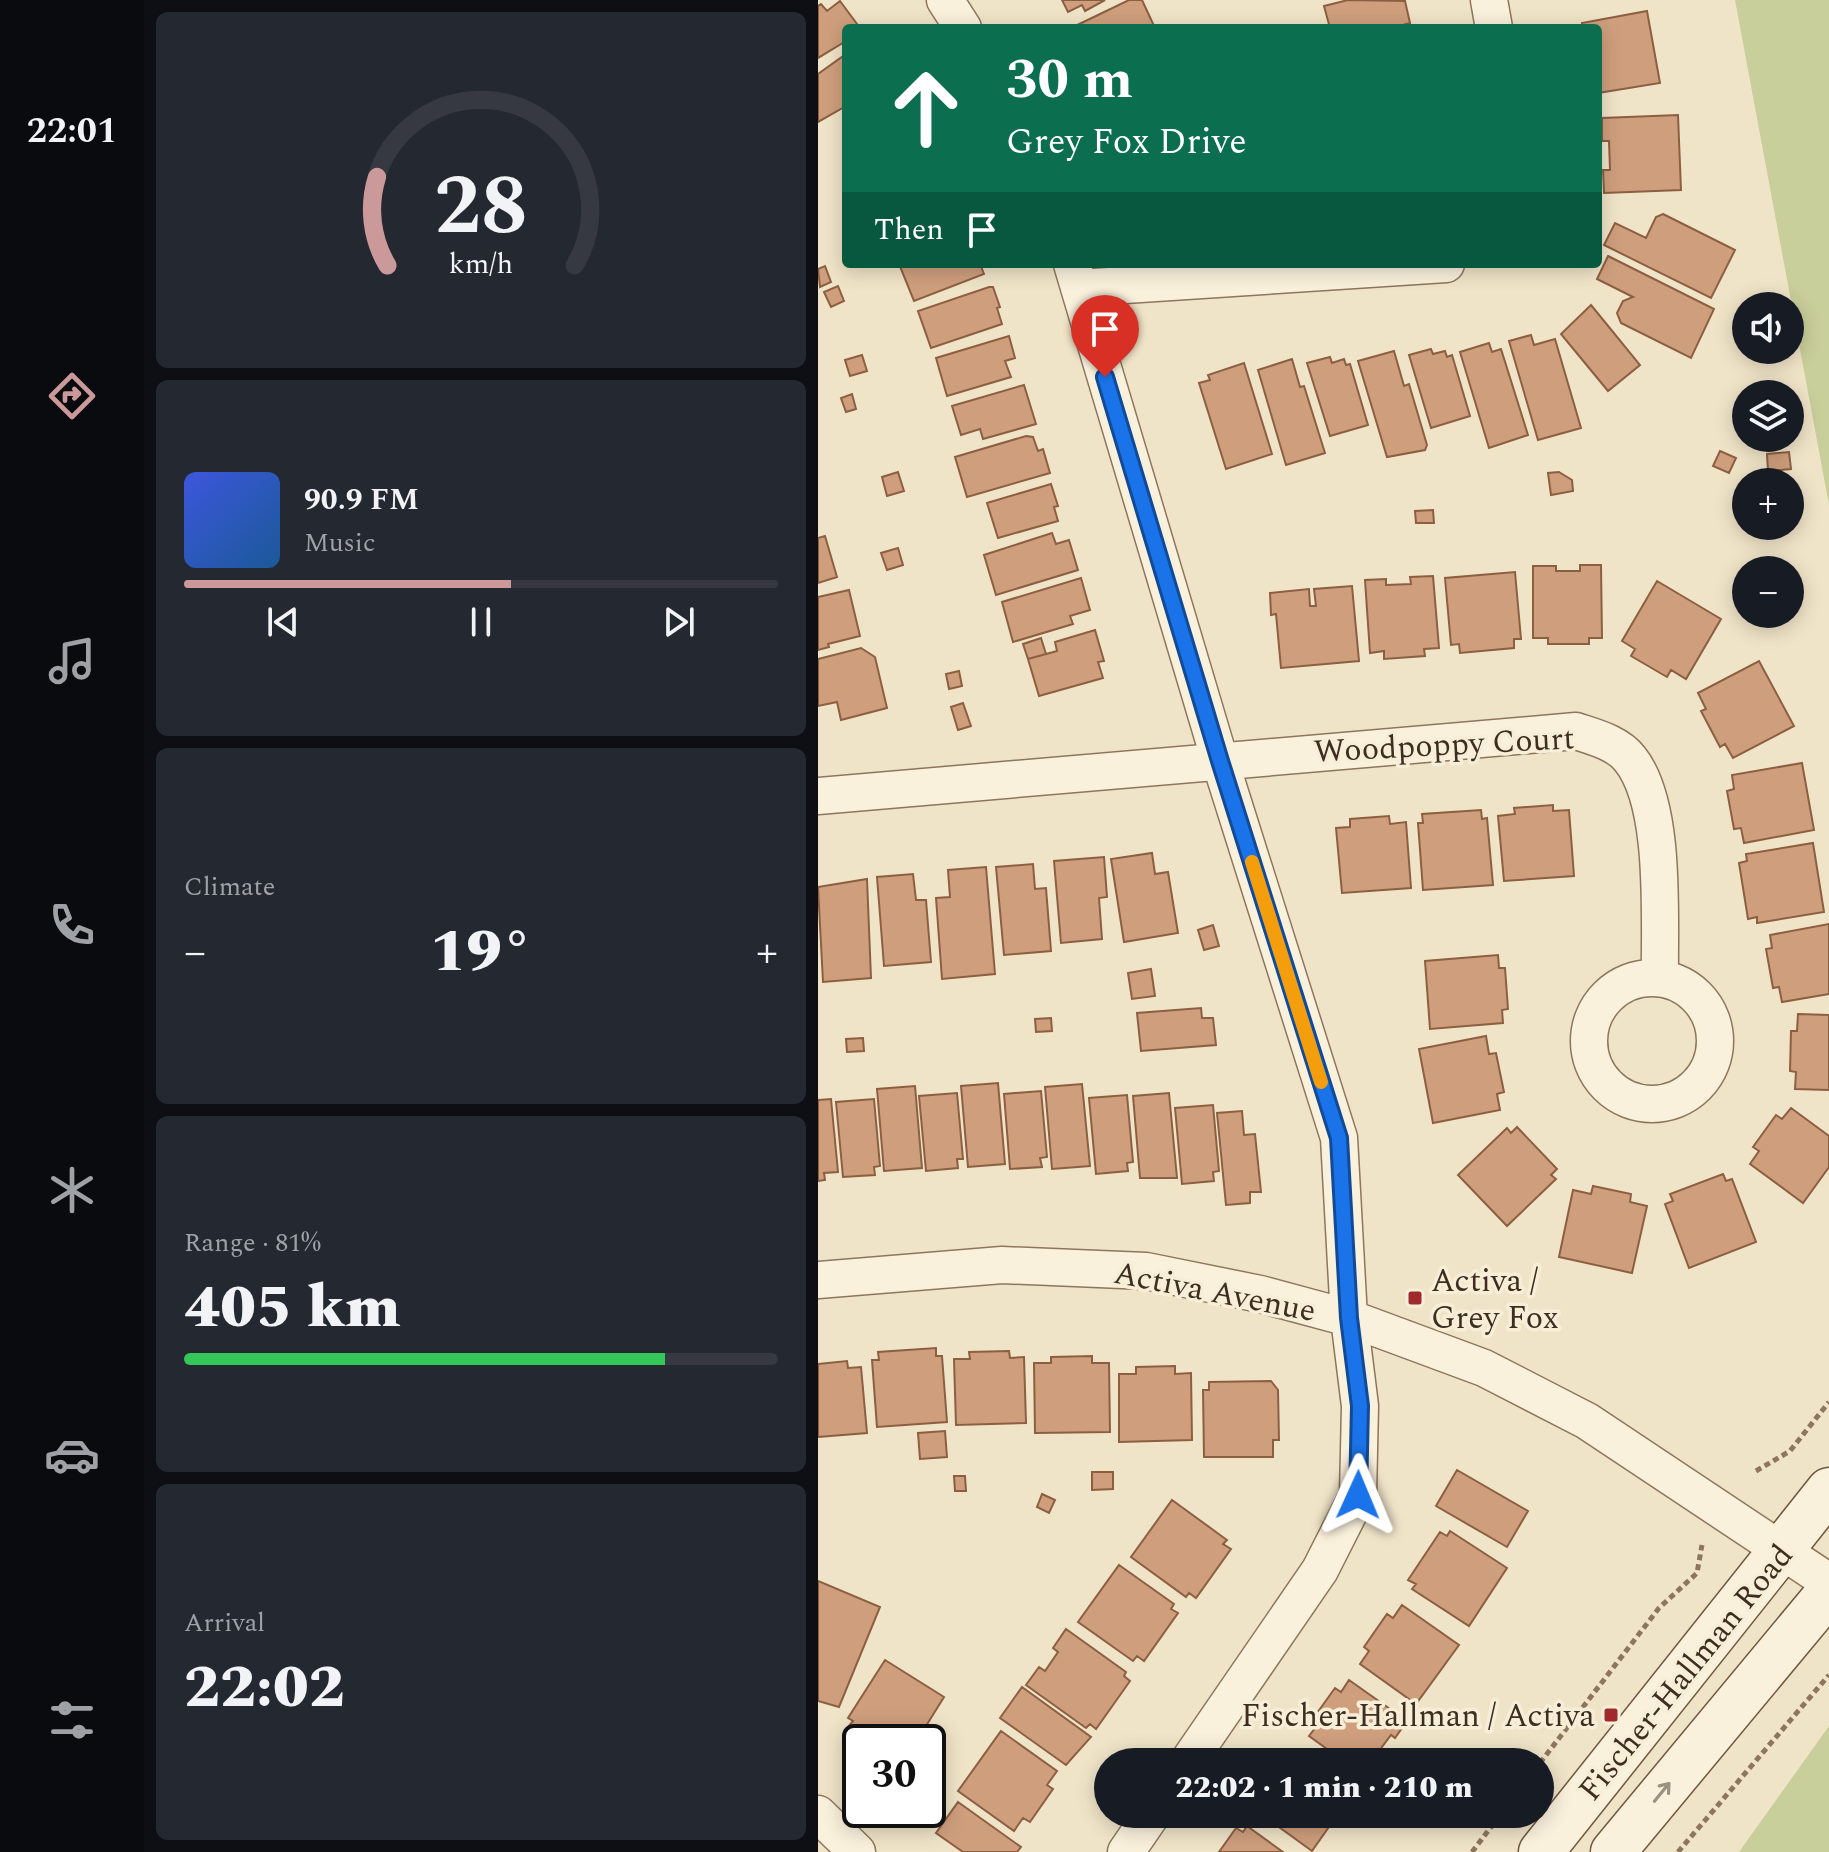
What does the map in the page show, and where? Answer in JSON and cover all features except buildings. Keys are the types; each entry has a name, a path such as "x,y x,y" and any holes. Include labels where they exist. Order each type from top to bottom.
{"main road":[{"name":"Fischer-Hallman Road","path":"1541,1852 1829,1490"},
{"name":"Fischer-Hallman Road","path":"1613,1852 1829,1592"}],"street":[{"path":"945,0 960,24"},
{"path":"1489,0 1493,24"},
{"path":"1198,1748 1320,1570 1358,1495 1360,1406 1349,1318 1339,1138 1220,761 1075,276 1322,268"},
{"name":"Woodpoppy Court","path":"818,796 1576,731 1604,740 1629,758 1646,788 1659,858 1660,977"},
{"name":"Activa Avenue","path":"818,1280 1002,1265 1146,1271 1260,1294 1349,1318 1484,1368 1587,1421 1829,1582"},
{"path":"818,1814 857,1852"},
{"path":"1126,1852 1142,1828"}],"path":[{"path":"1756,1471 1790,1451 1829,1402"},
{"path":"1552,1748 1659,1608 1697,1573 1702,1545"},
{"path":"1678,1852 1829,1675"},
{"path":"1472,1852 1490,1828"}],"green space":[{"path":"1735,0 1829,0 1829,505 1803,364 1804,292 1789,292"},
{"path":"1829,1726 1829,1852 1739,1852"}],"slow traffic":[{"path":"1252,862 1321,1082"}],"place":[{"name":"Activa / Grey Fox","path":"1415,1298"},
{"name":"Fischer-Hallman / Activa","path":"1611,1715"}],"route":[{"path":"1105,377 1220,761 1339,1138 1349,1318 1360,1406 1358,1495"}]}
